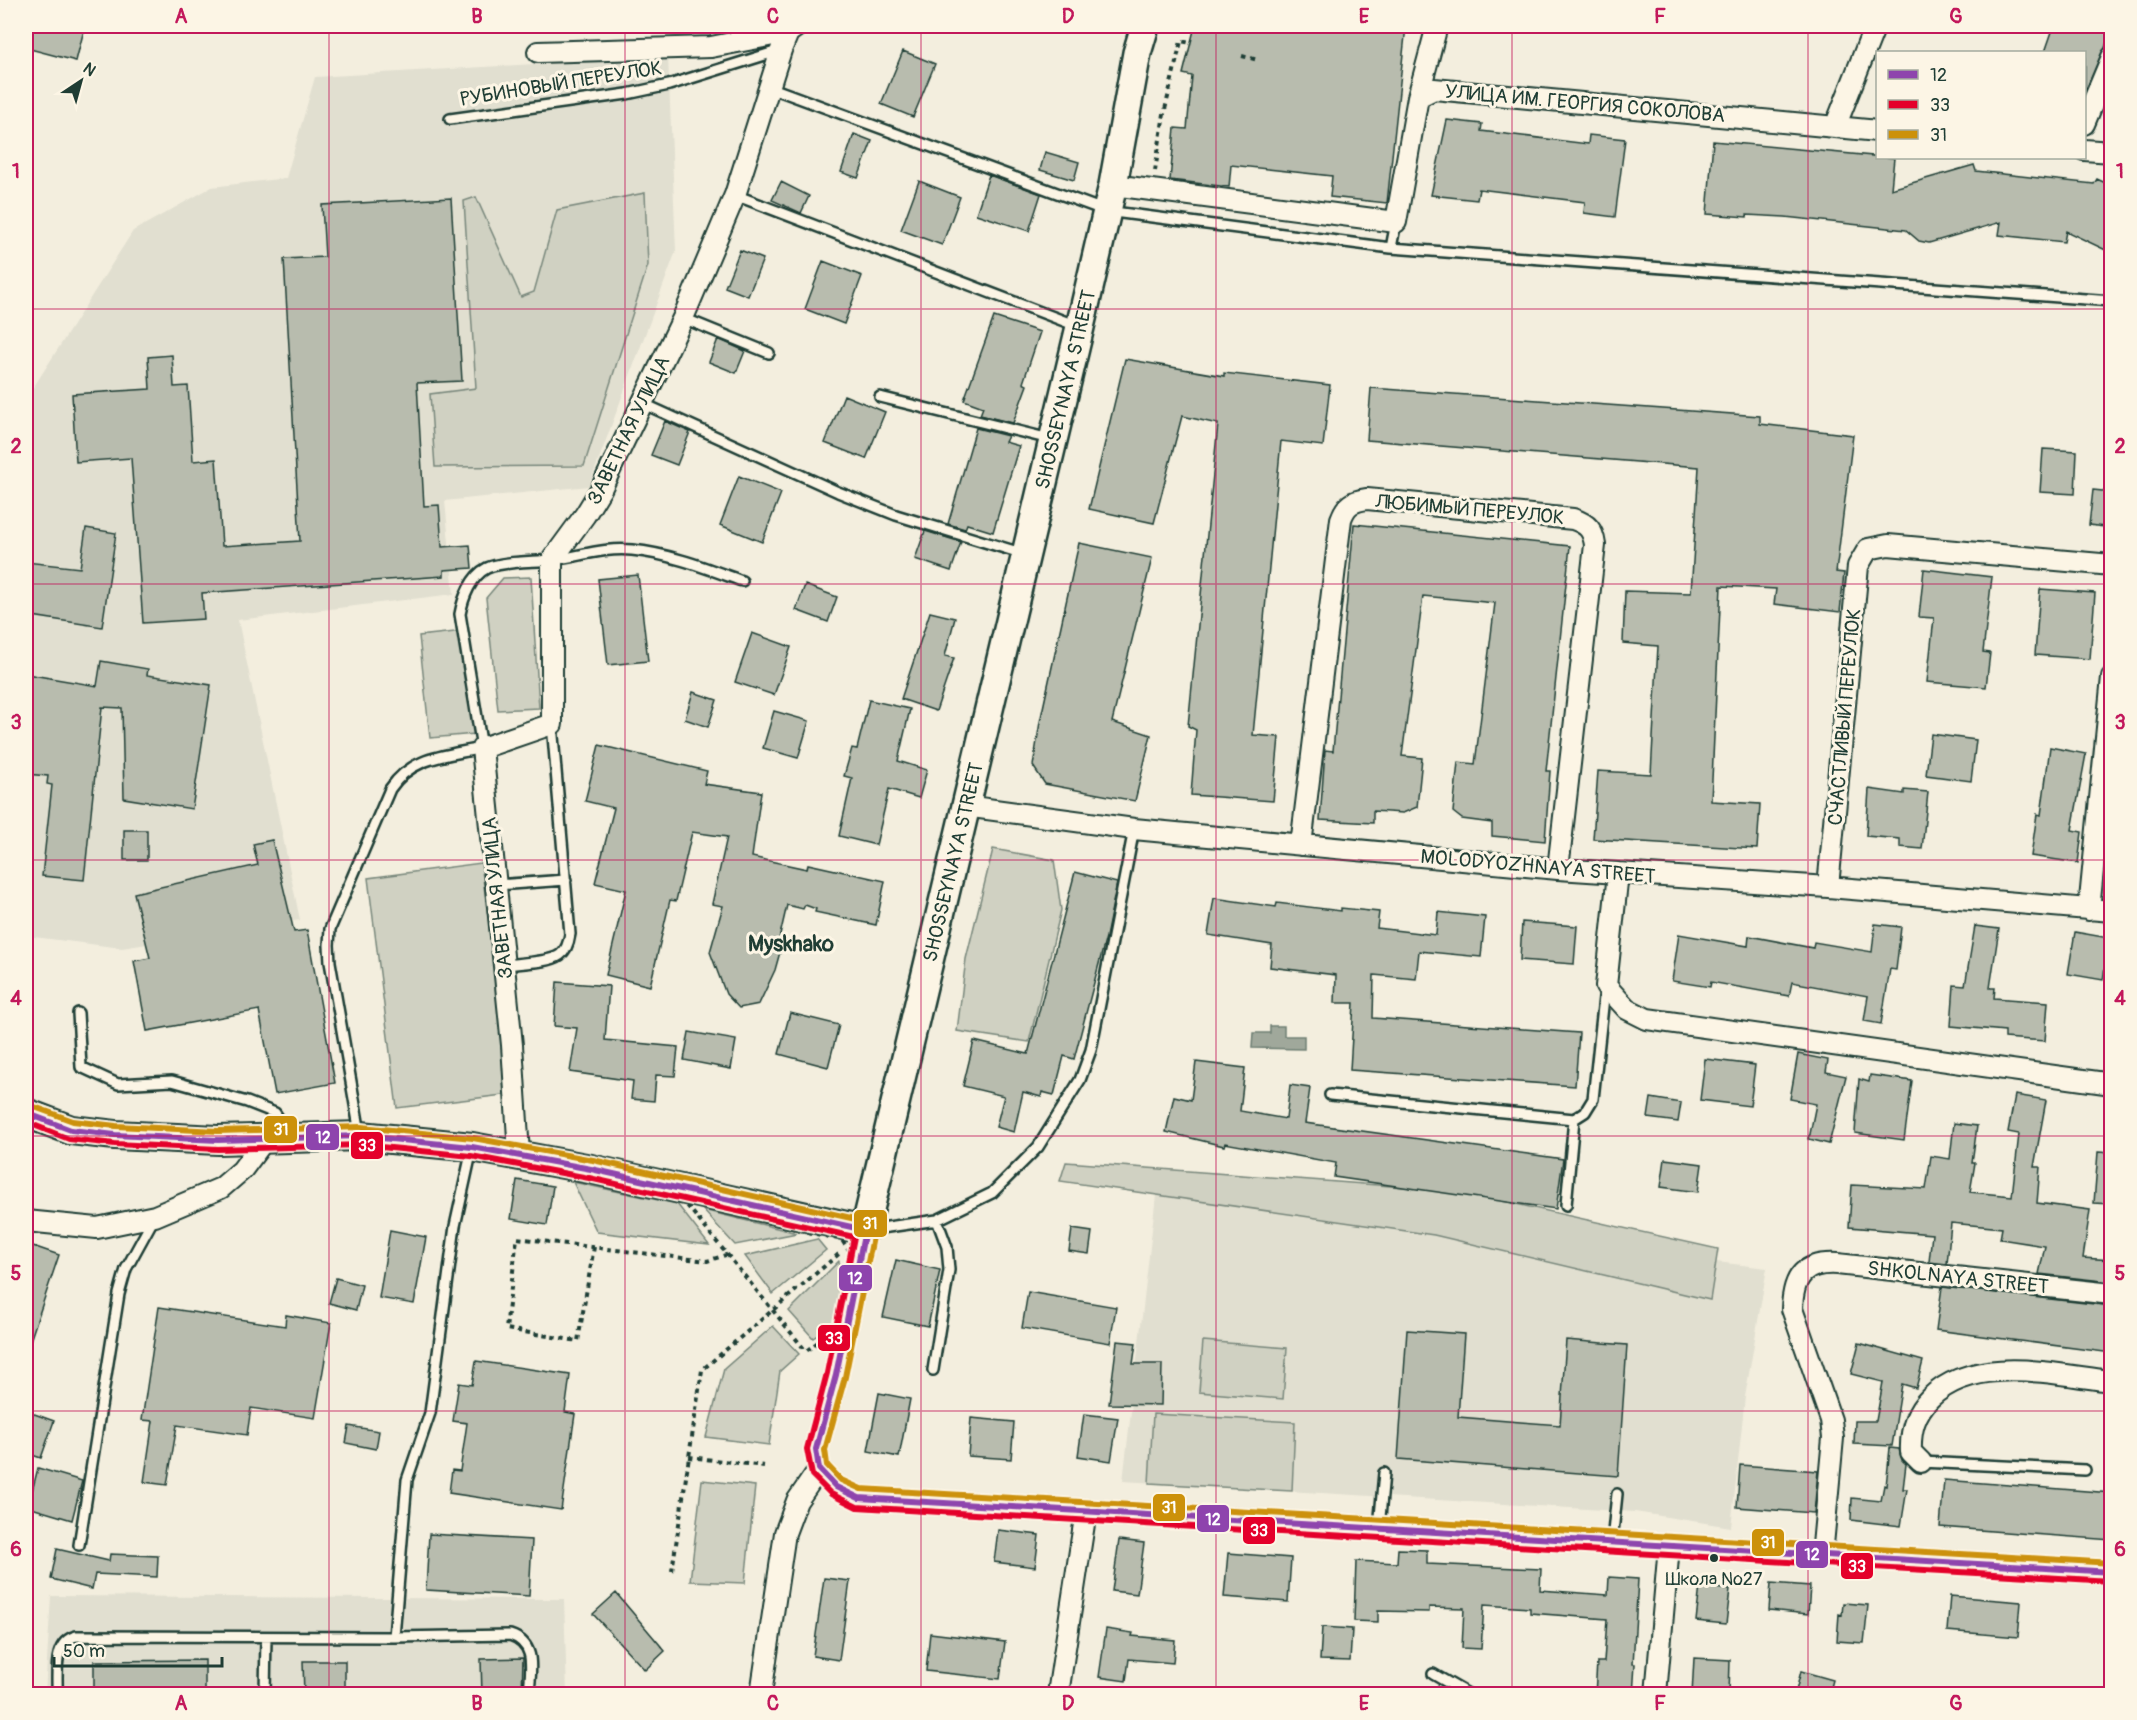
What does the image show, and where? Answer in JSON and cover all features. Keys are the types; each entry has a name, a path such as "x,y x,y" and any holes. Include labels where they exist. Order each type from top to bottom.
{"street":[{"name":"SHOSSEYNAYA STREET","path":"819,1468 816,1449 836,1375 856,1238 965,806 1080,327 1113,185 1137,53 1145,26"},
{"path":"1418,97 1437,26"},
{"path":"1835,127 1875,26"},
{"path":"538,52 711,47 793,28"},
{"name":"ЗАВЕТНАЯ УЛИЦА","path":"552,560 601,489 683,318 735,195 781,50 793,28"},
{"path":"2086,122 2112,57"},
{"name":"УЛИЦА ИМ. ГЕОРГИЯ СОКОЛОВА","path":"1396,222 1418,97 1434,89 1876,131"},
{"path":"2086,150 2112,152"},
{"path":"1113,185 1396,222"},
{"name":"ЛЮБИМЫЙ ПЕРЕУЛОК","path":"1301,845 1341,519 1346,508 1355,501 1367,499 1573,519 1585,523 1593,533 1595,545 1558,869"},
{"name":"СЧАСТЛИВЫЙ ПЕРЕУЛОК","path":"1828,887 1858,566 1868,549 1888,545 2112,565"},
{"path":"482,748 552,724 552,560"},
{"path":"2089,910 2112,677"},
{"name":"ЗАВЕТНАЯ УЛИЦА","path":"482,748 512,1045 519,1154"},
{"name":"MOLODYOZHNAYA STREET","path":"965,806 1134,829 1558,869 1828,887 2112,911"},
{"path":"1618,873 1606,986 1627,1009 1647,1019 2112,1084"},
{"path":"26,1113 71,1130 114,1135 218,1140 361,1136 519,1154 856,1238"},
{"path":"26,1221 97,1228 155,1216 221,1188 242,1170 265,1139"},
{"name":"SHKOLNAYA STREET","path":"1822,1556 1833,1438 1831,1420 1792,1309 1792,1293 1798,1279 1806,1269 1820,1263 1837,1264 2112,1294"},
{"path":"1921,1462 1911,1452 1910,1435 1920,1409 1938,1391 1963,1377 1990,1371 2017,1370 2112,1381"},
{"path":"761,1695 785,1533 797,1501 819,1468 836,1487 859,1498 2112,1572"},
{"path":"1058,1695 1086,1511"},
{"path":"1656,1695 1668,1546"}],"lane":[{"name":"РУБИНОВЫЙ ПЕРЕУЛОК","path":"450,119 627,94 669,85 781,50"},
{"path":"769,87 1106,212 1391,248 2112,301"},
{"path":"735,195 1080,327"},
{"path":"1391,248 1396,222"},
{"path":"683,318 769,353"},
{"path":"880,397 1053,440"},
{"path":"642,403 838,492 896,515 1025,555"},
{"path":"361,1136 330,962 328,945 330,929 390,789 399,776 411,766 425,761 482,748 460,614 466,595 479,574 487,568 631,549 687,560 742,581"},
{"path":"504,964 549,959 561,955 568,946 570,934 552,724"},
{"path":"856,1238 937,1220 992,1193 1038,1147 1080,1080 1091,1050 1134,829"},
{"path":"496,885 566,880"},
{"path":"1330,1095 1574,1119 1585,1112 1593,1099 1606,986"},
{"path":"78,1013 81,1067 118,1084 172,1081 247,1102 275,1113 292,1138"},
{"path":"1566,1205 1574,1119"},
{"path":"394,1637 407,1480 430,1413 455,1226 472,1147"},
{"path":"79,1545 119,1294 126,1269 155,1216"},
{"path":"933,1370 949,1270 947,1247 937,1220"},
{"path":"1921,1462 2085,1470"},
{"path":"1379,1528 1384,1473"},
{"path":"1612,1542 1617,1494"},
{"path":"57,1695 59,1652 62,1644 68,1638 76,1636 510,1635 520,1638 527,1646 530,1655 530,1695"},
{"path":"265,1695 266,1637"},
{"path":"1433,1674 1468,1695"}],"path":[{"path":"1152,190 1164,114 1181,41 1191,43"},
{"path":"1242,56 1258,60"},
{"path":"685,1203 842,1240 856,1238 841,1325 806,1351 685,1203"},
{"path":"594,1247 578,1341 506,1329 517,1238 594,1247 707,1261 729,1254"},
{"path":"672,1571 702,1370 856,1238"},
{"path":"689,1457 764,1466"}],"shaded area":[{"path":"668,56 676,251 589,486 445,501 454,594 238,620 300,920 122,948 26,936 26,399 133,231 212,187 286,178 315,77"},
{"path":"645,193 648,265 584,466 435,467 430,394 476,388 464,201 476,197 521,297 534,292 557,210"},
{"path":"531,577 539,708 498,710 486,598 503,578"},
{"path":"464,631 475,734 430,738 419,636"},
{"path":"993,849 1054,860 1061,910 1029,1042 957,1031 966,959"},
{"path":"481,863 511,1094 397,1108 368,878"},
{"path":"1270,1026 1284,1026 1284,1036 1304,1036 1304,1049 1252,1048 1253,1033 1270,1033"},
{"path":"1066,1162 1458,1191 1718,1249 1710,1300 1434,1235 1060,1181"},
{"path":"573,1182 677,1204 709,1245 597,1232"},
{"name":"Школа №27","path":"1156,1195 1767,1268 1745,1397 1731,1527 1635,1512 1123,1481"},
{"path":"703,1210 797,1233 735,1245"},
{"path":"817,1239 826,1250 773,1294 745,1256"},
{"path":"839,1261 841,1318 813,1338 789,1311"},
{"path":"773,1326 799,1354 780,1371 769,1445 706,1437 724,1369"},
{"path":"1203,1341 1287,1348 1283,1399 1199,1392"},
{"path":"1153,1414 1295,1422 1292,1491 1149,1483"},
{"path":"702,1480 755,1486 745,1583 690,1581"},
{"path":"51,1596 564,1599 567,1694 45,1694"}],"building":[{"path":"28,26 85,26 76,61 26,48"},
{"path":"1195,26 1406,26 1387,203 1330,197 1332,176 1231,165 1229,187 1170,180 1175,128 1187,129 1192,76 1183,74"},
{"path":"2054,26 2112,26 2105,48 2086,90 2086,51 2045,51"},
{"path":"903,51 935,64 913,117 881,104"},
{"path":"1447,120 1482,124 1481,131 1588,144 1589,135 1625,139 1615,217 1584,213 1585,202 1479,189 1477,200 1431,195"},
{"path":"854,134 872,141 858,178 841,172"},
{"path":"1713,141 1894,159 1891,189 1974,165 1976,171 2094,184 2097,179 2112,186 2112,253 2066,231 2064,242 1999,235 2001,222 1929,243 1919,241 1906,230 1785,217 1707,214"},
{"path":"1045,152 1079,162 1074,180 1040,170"},
{"path":"989,175 1041,194 1029,231 976,214"},
{"path":"919,181 960,197 942,245 901,230"},
{"path":"781,182 809,196 801,213 772,200"},
{"path":"451,198 462,381 417,383 424,506 439,505 442,547 470,545 472,568 444,570 444,576 202,593 204,619 143,623 131,458 76,462 72,394 150,389 148,357 172,355 174,387 188,386 193,461 216,459 222,546 300,541 284,259 325,257 322,205"},
{"path":"740,250 763,259 748,296 725,287"},
{"path":"823,261 862,276 844,324 805,309"},
{"path":"994,317 1040,332 1023,383 1027,385 1013,423 980,415 983,407 964,400"},
{"path":"718,339 745,351 736,373 709,362"},
{"path":"1125,359 1224,376 1224,373 1330,385 1323,446 1281,441 1253,735 1279,737 1273,801 1191,795 1196,730 1188,726 1218,424 1182,416 1154,523 1089,509"},
{"path":"1371,388 1760,416 1760,424 1853,435 1836,572 1844,573 1840,612 1774,604 1776,589 1721,586 1711,801 1760,804 1757,849 1593,839 1598,771 1651,774 1658,646 1623,643 1625,591 1691,593 1699,467 1367,440"},
{"path":"844,395 885,412 866,459 825,443"},
{"path":"665,421 690,432 677,465 651,455"},
{"path":"976,428 1008,436 1005,442 1019,446 993,532 967,524 965,529 948,524"},
{"path":"2043,449 2077,451 2075,494 2040,492"},
{"path":"739,476 781,493 762,542 720,525"},
{"path":"2093,490 2112,492 2112,528 2089,525"},
{"path":"1354,524 1570,546 1546,771 1550,771 1545,841 1492,836 1492,823 1462,819 1453,812 1458,762 1475,764 1495,603 1423,596 1402,756 1422,758 1417,807 1403,813 1373,811 1373,823 1320,820 1325,750 1333,751"},
{"path":"86,528 116,533 102,627 26,615 26,562 80,568"},
{"path":"925,531 961,542 951,571 915,559"},
{"path":"1079,543 1152,558 1112,722 1151,735 1135,801 1045,784 1033,766 1040,722"},
{"path":"1924,569 1992,577 1983,652 1990,653 1986,687 1927,682 1934,618 1919,617"},
{"path":"638,575 648,661 608,665 598,579"},
{"path":"805,585 837,597 828,622 796,610"},
{"path":"2040,589 2095,593 2090,659 2035,655"},
{"path":"930,612 955,618 945,656 954,658 936,711 901,699"},
{"path":"752,633 791,647 774,695 735,682"},
{"path":"101,661 148,669 147,675 211,685 192,809 124,798 122,708 102,707 84,880 42,876 52,785 47,784 48,776 26,774 26,674 97,686"},
{"path":"693,692 717,700 708,727 685,719"},
{"path":"869,700 910,709 898,761 927,770 919,798 889,789 876,845 839,836 852,778 844,776 852,748 857,749"},
{"path":"774,711 809,721 798,758 763,748"},
{"path":"1931,734 1976,740 1971,781 1926,775"},
{"path":"599,745 707,771 704,784 761,792 752,857 807,869 808,864 885,881 876,925 815,912 816,909 805,905 803,909 787,905 778,944 782,945 775,970 759,1004 739,1008 726,994 710,952 723,906 712,904 727,837 692,832 676,901 670,900 650,986 606,975 626,890 595,883 614,808 585,801"},
{"path":"2050,747 2086,754 2072,830 2082,832 2078,863 2031,856 2037,814 2041,815"},
{"path":"1869,789 1904,794 1904,790 1928,792 1922,849 1900,847 1900,839 1866,836"},
{"path":"124,830 147,830 147,860 124,860"},
{"path":"272,840 294,932 307,930 335,1083 275,1094 259,1010 147,1031 134,961 150,958 134,893 258,865 253,844"},
{"path":"1075,872 1117,883 1106,937 1074,1059 1064,1056 1054,1095 1042,1092 1041,1097 1023,1092 1014,1132 996,1127 1004,1096 963,1086 974,1041 1028,1054"},
{"path":"1214,898 1276,907 1277,903 1341,911 1341,908 1379,912 1377,928 1436,935 1438,912 1485,917 1481,957 1419,951 1416,979 1374,975 1373,1018 1579,1033 1575,1086 1350,1070 1354,1003 1335,1003 1336,975 1270,967 1272,945 1208,935"},
{"path":"1522,922 1577,926 1574,964 1520,960"},
{"path":"1875,924 1901,927 1896,970 1890,969 1881,1024 1864,1021 1868,996 1792,982 1789,996 1711,982 1710,987 1672,981 1679,934 1748,946 1749,936 1813,948 1814,942 1872,952"},
{"path":"1975,926 1999,929 1990,988 1995,988 1994,998 2048,1002 2045,1041 2005,1038 2005,1031 1951,1026 1954,985 1965,986"},
{"path":"2075,932 2109,938 2103,980 2068,974"},
{"path":"557,982 609,986 605,1040 678,1047 675,1076 656,1075 654,1101 631,1099 633,1081 570,1072 577,1028 554,1026"},
{"path":"790,1013 839,1025 828,1067 779,1054"},
{"path":"689,1032 736,1040 731,1069 684,1060"},
{"path":"1798,1054 1828,1060 1826,1072 1846,1076 1829,1144 1809,1139 1816,1104 1790,1099"},
{"path":"1705,1059 1755,1065 1750,1106 1700,1100"},
{"path":"1196,1062 1245,1068 1240,1111 1286,1119 1290,1085 1310,1088 1305,1123 1563,1159 1556,1209 1334,1177 1336,1163 1225,1143 1224,1146 1166,1132 1174,1096 1191,1100"},
{"path":"1870,1075 1912,1081 1904,1140 1855,1133 1859,1079 1869,1082"},
{"path":"2015,1095 2046,1100 2034,1167 2040,1167 2037,1203 2090,1210 2083,1258 2112,1260 2112,1282 2039,1274 2045,1246 2000,1239 2002,1228 1951,1223 1947,1264 1929,1262 1932,1234 1849,1227 1852,1185 1926,1189 1931,1156 1950,1159 1954,1123 1977,1126 1972,1163 1975,1163 1970,1192 2012,1196 2019,1134 2008,1132"},
{"path":"1651,1098 1681,1103 1678,1122 1648,1118"},
{"path":"2098,1152 2112,1153 2112,1204 2094,1203"},
{"path":"1665,1159 1702,1164 1698,1192 1661,1187"},
{"path":"517,1180 553,1186 547,1225 511,1219"},
{"path":"1072,1229 1092,1232 1089,1254 1069,1251"},
{"path":"390,1230 426,1237 414,1304 379,1298"},
{"path":"33,1246 59,1255 29,1344 26,1343 26,1267"},
{"path":"896,1260 940,1270 928,1326 883,1317"},
{"path":"336,1278 362,1285 356,1310 329,1303"},
{"path":"1942,1287 2112,1306 2112,1353 1936,1330"},
{"path":"1028,1292 1116,1307 1110,1343 1022,1328"},
{"path":"159,1307 285,1326 286,1315 331,1323 315,1418 251,1408 247,1435 177,1425 167,1485 144,1482 153,1421 142,1420"},
{"path":"1407,1330 1464,1334 1458,1417 1560,1425 1566,1340 1627,1345 1618,1476 1398,1459"},
{"path":"1117,1341 1136,1343 1133,1364 1162,1364 1161,1405 1109,1404"},
{"path":"1859,1343 1923,1361 1916,1388 1902,1384 1892,1446 1854,1444 1855,1421 1876,1421 1883,1382 1851,1374"},
{"path":"476,1361 570,1375 565,1412 575,1414 561,1510 449,1493 452,1470 460,1471 467,1423 453,1421 459,1383 472,1385"},
{"path":"879,1393 910,1399 899,1457 868,1451"},
{"path":"26,1411 54,1421 41,1458 26,1453"},
{"path":"1084,1414 1118,1418 1111,1461 1078,1456"},
{"path":"971,1418 1014,1422 1011,1459 968,1456"},
{"path":"349,1426 379,1431 376,1449 346,1443"},
{"path":"1890,1448 1899,1449 1902,1460 1906,1464 1903,1489 1907,1489 1901,1526 1851,1520 1852,1498 1881,1501 1884,1485 1886,1486"},
{"path":"1740,1465 1818,1471 1814,1513 1737,1507"},
{"path":"38,1468 82,1481 72,1520 28,1507"},
{"path":"1944,1480 2112,1493 2112,1540 1940,1527"},
{"path":"998,1530 1039,1535 1035,1567 994,1562"},
{"path":"429,1534 532,1540 529,1596 426,1590"},
{"path":"1119,1540 1144,1543 1137,1594 1112,1591"},
{"path":"57,1549 109,1561 110,1554 158,1556 157,1577 95,1574 92,1589 51,1579"},
{"path":"1398,1549 1427,1550 1427,1564 1541,1569 1540,1590 1608,1595 1609,1577 1638,1579 1633,1695 1595,1695 1597,1662 1604,1662 1607,1619 1530,1613 1530,1608 1484,1605 1481,1649 1462,1648 1464,1608 1429,1607 1429,1612 1378,1611 1378,1622 1354,1621 1356,1561 1397,1563"},
{"path":"1228,1553 1291,1558 1288,1602 1224,1597"},
{"path":"824,1578 850,1581 839,1660 813,1656"},
{"path":"1771,1583 1810,1586 1808,1614 1769,1610"},
{"path":"1700,1586 1730,1590 1726,1624 1696,1621"},
{"path":"616,1593 665,1651 645,1670 593,1614"},
{"path":"1950,1596 2021,1602 2018,1637 1947,1631"},
{"path":"1843,1603 1868,1605 1864,1643 1837,1641 1839,1614 1842,1615"},
{"path":"1322,1627 1352,1629 1350,1661 1320,1660"},
{"path":"1106,1629 1133,1633 1132,1636 1175,1640 1173,1663 1129,1659 1126,1681 1099,1677"},
{"path":"930,1633 1005,1642 1000,1679 926,1671"},
{"path":"523,1658 522,1695 482,1695 481,1659"},
{"path":"1694,1658 1730,1660 1729,1695 1692,1695"},
{"path":"205,1660 205,1695 94,1695 94,1661"},
{"path":"303,1661 345,1661 345,1695 304,1695"},
{"path":"1801,1671 1833,1680 1829,1695 1795,1695"}],"transit line":[{"name":"31","path":"29,1105 73,1121 116,1126 218,1131 361,1127 473,1138 593,1160 869,1222 874,1232 845,1377 825,1450 827,1465 841,1480 861,1489 2112,1563"},
{"name":"12","path":"26,1113 71,1130 115,1135 218,1140 361,1136 472,1147 591,1169 865,1230 836,1375 816,1449 819,1469 836,1487 859,1498 2112,1572"},
{"name":"33","path":"26,1122 69,1139 115,1144 218,1149 361,1145 471,1156 589,1178 854,1237 827,1373 807,1449 812,1475 831,1494 857,1507 2111,1581"}],"place":[{"name":"Школа №27","path":"1714,1558"}],"district":[{"name":"Myskhako","path":"791,943"}]}
